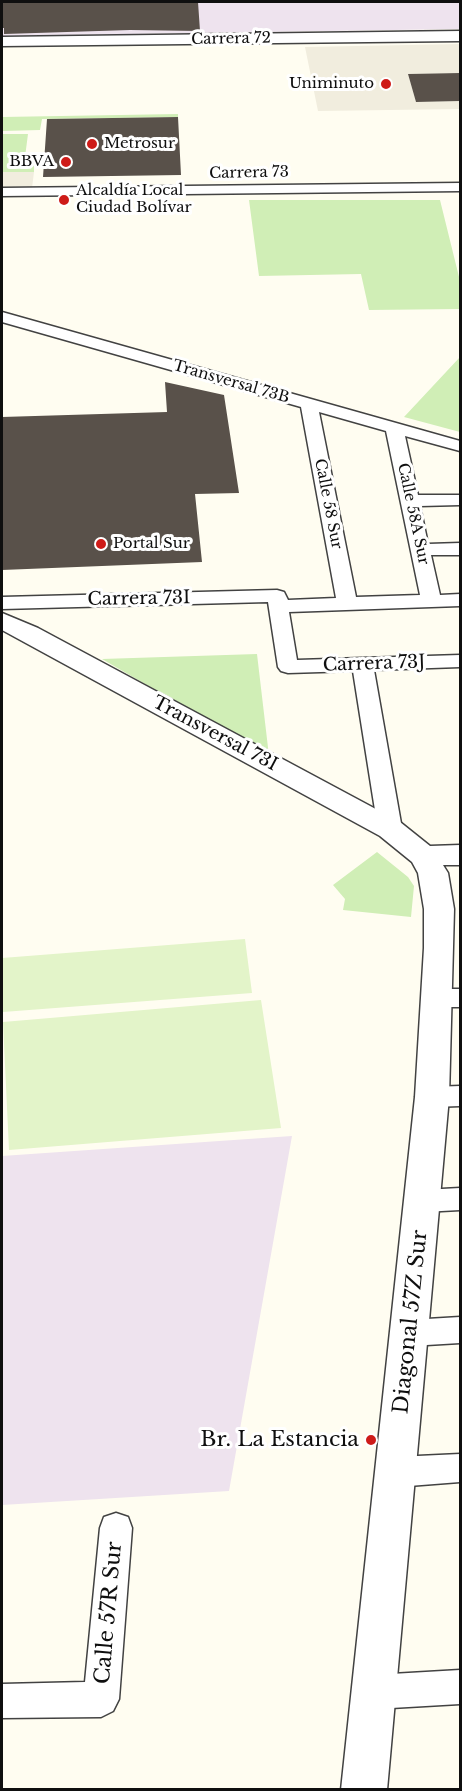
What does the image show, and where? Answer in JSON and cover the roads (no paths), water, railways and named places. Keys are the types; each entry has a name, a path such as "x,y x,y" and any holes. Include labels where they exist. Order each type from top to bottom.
{"street":[{"name":"Carrera 72","path":"2,42 460,36"},
{"name":"Carrera 73","path":"2,192 459,192"},
{"name":"Transversal 73B","path":"2,317 460,446"},
{"name":"Calle 58 Sur","path":"309,404 346,604"},
{"name":"Calle 58A Sur","path":"394,427 431,601"},
{"path":"410,501 460,500"},
{"path":"420,550 460,549"},
{"name":"Carrera 73I","path":"2,603 278,601 346,604 460,600"},
{"name":"Carrera 73J","path":"278,601 288,667 460,661"},
{"name":"Transversal 73I","path":"2,621 30,633 390,829 444,864"},
{"path":"362,664 390,829"},
{"name":"Diagonal 57Z Sur","path":"364,1790 423,1201 446,1097 449,998 439,909 444,864"},
{"path":"423,1201 460,1199"},
{"path":"410,1333 460,1330"},
{"path":"396,1472 460,1468"},
{"name":"Calle 57R Sur","path":"2,1701 101,1699 116,1528"},
{"path":"374,1692 460,1687"}],"place":[{"name":"Uniminuto","path":"386,84"},
{"name":"Metrosur","path":"92,144"},
{"name":"BBVA","path":"66,162"},
{"name":"Alcaldía Local Ciudad Bolívar","path":"64,200"},
{"name":"Portal Sur","path":"101,544"},
{"name":"Br. La Estancia","path":"371,1440"}]}
